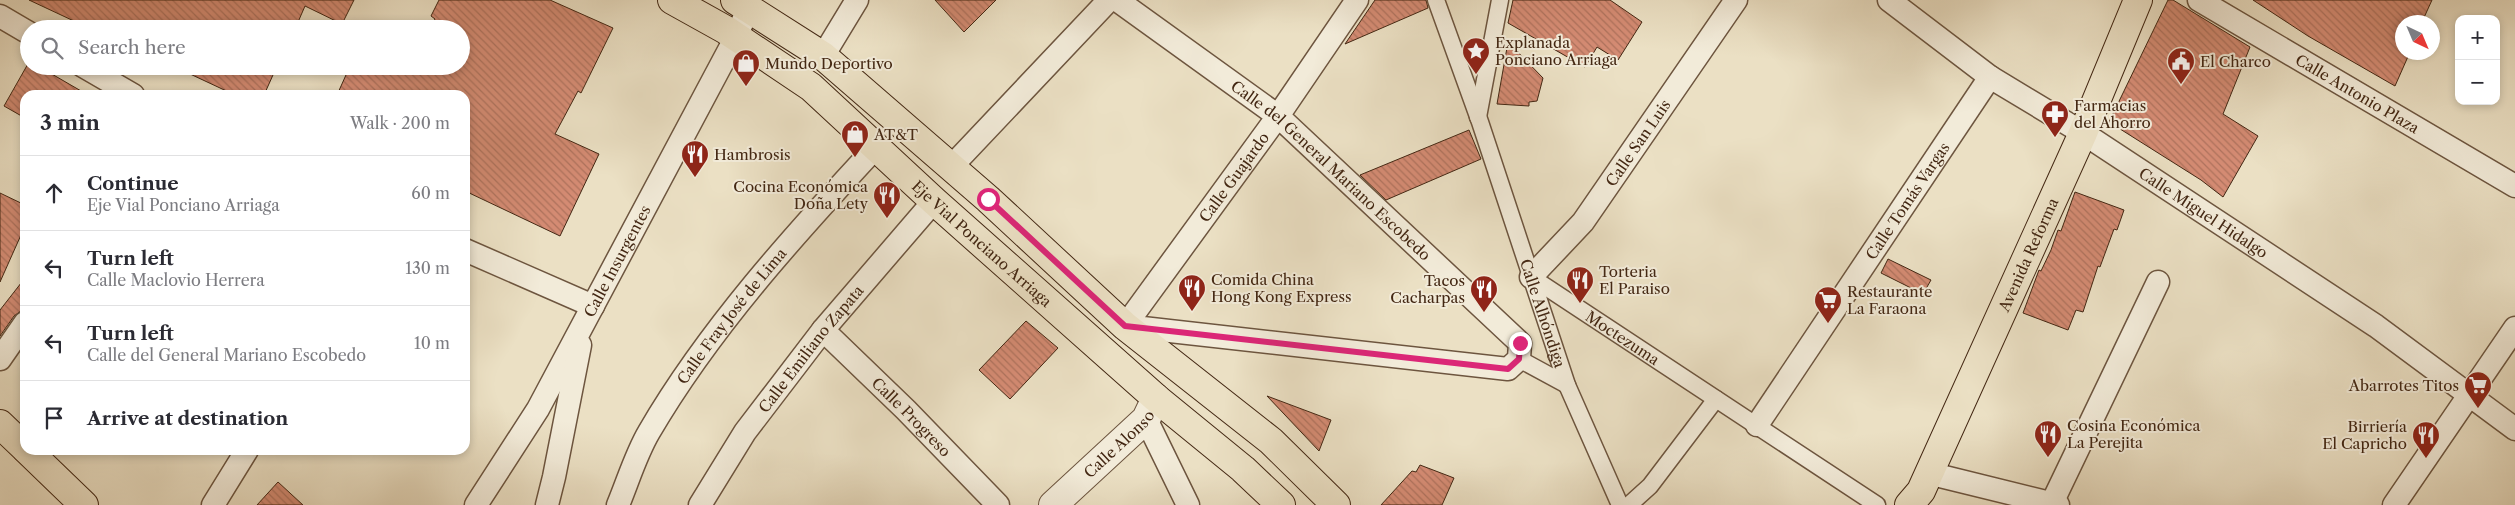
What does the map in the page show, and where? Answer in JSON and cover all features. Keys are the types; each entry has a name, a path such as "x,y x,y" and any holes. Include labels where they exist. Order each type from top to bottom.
{"main road":[{"name":"Eje Vial Ponciano Arriaga","path":"672,0 736,38 811,87 934,201 1151,408 1244,469 1280,505"},
{"name":"Avenida Reforma","path":"1909,505 1922,491 1928,473 2083,133 2138,0"},
{"path":"742,5 823,56 951,167 1125,326 1271,441 1336,505"},
{"path":"0,424 20,441"},
{"path":"35,455 84,505"}],"street":[{"path":"823,56 858,0"},
{"path":"951,167 1109,0"},
{"name":"Calle del General Mariano Escobedo","path":"1117,0 1278,116 1520,343 1519,359"},
{"name":"Calle Guajardo","path":"1125,326 1278,116 1356,0"},
{"name":"Calle Alhóndiga","path":"1436,0 1478,118 1567,385 1620,505"},
{"name":"Calle Alhóndiga","path":"1478,118 1500,0"},
{"name":"Calle San Luis","path":"1531,277 1583,222 1736,0"},
{"name":"Calle Miguel Hidalgo","path":"1889,0 1990,76 2083,133 2376,326 2515,429"},
{"name":"Calle Antonio Plaza","path":"2199,0 2515,186"},
{"name":"Calle Insurgentes","path":"476,505 524,433 736,38 742,5"},
{"path":"0,16 20,28"},
{"path":"98,75 120,90"},
{"name":"Calle Tomás Vargas","path":"1757,425 1990,76"},
{"name":"Calle Fray José de Lima","path":"618,505 648,433 694,361 809,220 876,147"},
{"name":"Calle Emiliano Zapata","path":"700,505 745,432 823,330 934,201"},
{"path":"470,253 588,314 547,505"},
{"name":"Moctezuma","path":"1531,277 1716,399"},
{"path":"1928,473 2055,504 2158,282"},
{"path":"1125,326 1508,369 1519,359 1567,385"},
{"path":"2394,505 2515,328"},
{"path":"0,359 20,330"},
{"name":"Calle Progreso","path":"823,330 906,410 998,505"},
{"path":"1629,505 1650,486 1716,399 1877,505"},
{"path":"1151,408 1188,505"},
{"name":"Calle Alonso","path":"1053,505 1151,408"},
{"path":"212,505 244,455"}],"building":[{"path":"29,0 354,0 344,20 334,20 305,6 299,20 72,20"},
{"path":"439,0 550,0 613,28 581,93 578,91 555,134 599,154 560,236 470,193 470,90 339,90 346,75 470,75 470,20 434,20 431,16"},
{"path":"935,0 996,0 964,32"},
{"path":"1375,0 1426,0 1428,8 1345,44"},
{"path":"1513,0 1610,0 1642,22 1618,60 1597,47 1585,67 1508,23"},
{"name":"El Charco","path":"2168,0 2173,0 2250,47 2223,114 2258,136 2223,197 2201,180 2109,122"},
{"path":"2253,0 2432,0 2425,15 2395,15 2395,60 2406,60 2395,86 2308,36"},
{"path":"1508,42 1543,78 1537,101 1529,102 1529,106 1497,104"},
{"path":"22,75 54,75 79,90 20,90 20,115 4,106"},
{"path":"192,75 273,75 266,90 224,90"},
{"path":"1469,130 1481,159 1386,200 1360,175"},
{"path":"2075,192 2124,210 2117,230 2114,229 2100,267 2098,266 2083,312 2076,310 2068,330 2023,313 2039,270 2041,271 2051,250 2058,230 2061,231"},
{"path":"0,193 20,203 20,237 0,282"},
{"path":"1888,259 1931,280 1923,294 1881,273"},
{"path":"20,284 20,312 14,316 0,336 0,310"},
{"path":"1026,321 1058,348 1010,399 979,370"},
{"path":"1267,396 1331,420 1319,451"},
{"path":"1420,465 1454,478 1442,505 1381,505 1412,471 1416,472"},
{"path":"278,482 303,505 257,505"}],"place":[{"name":"Explanada Ponciano Arriaga","path":"1476,75"},
{"name":"El Charco","path":"2181,85"},
{"name":"Mundo Deportivo","path":"746,87"},
{"name":"Farmacias del Ahorro","path":"2055,138"},
{"name":"AT&T","path":"855,158"},
{"name":"Hambrosis","path":"695,178"},
{"name":"Cocina Económica Doña Lety","path":"887,219"},
{"name":"Torteria El Paraiso","path":"1580,304"},
{"name":"Comida China Hong Kong Express","path":"1192,312"},
{"name":"Tacos Cacharpas","path":"1484,313"},
{"name":"Restaurante La Faraona","path":"1828,324"},
{"name":"Abarrotes Titos","path":"2478,409"},
{"name":"Cosina Económica La Perejita","path":"2048,458"},
{"name":"Birriería El Capricho","path":"2426,459"}],"route":[{"path":"988,199 1125,326 1508,369 1519,359 1520,343"}]}
